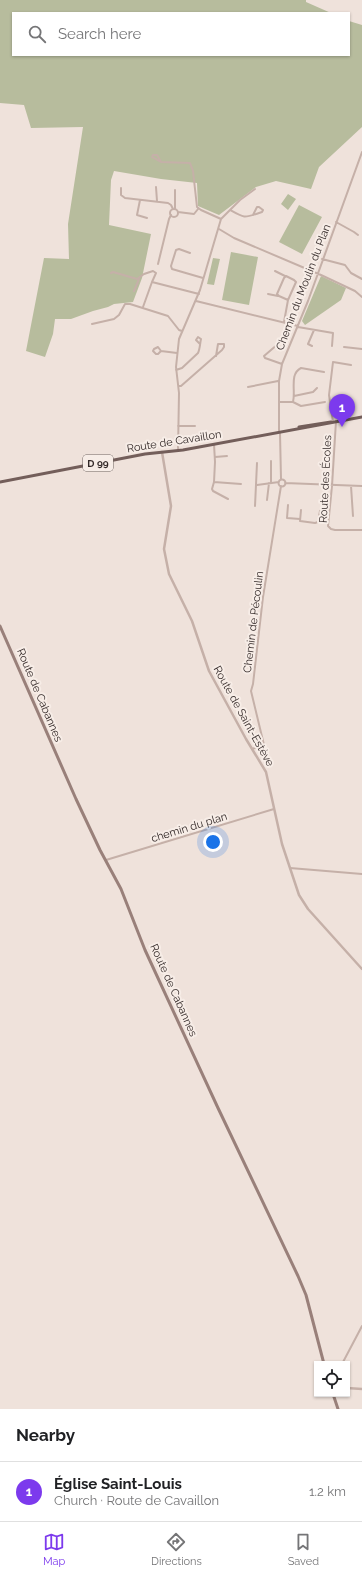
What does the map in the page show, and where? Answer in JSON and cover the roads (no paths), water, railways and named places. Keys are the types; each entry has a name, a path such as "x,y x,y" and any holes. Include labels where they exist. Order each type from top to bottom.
{"main road":[{"name":"Route de Cavaillon","path":"0,482 280,432 286,429 362,418"},
{"name":"Route de Cabannes","path":"0,626 76,799 123,894 145,950 215,1102 298,1276 306,1295 323,1361"},
{"path":"334,1397 338,1409"}],"street":[{"name":"Chemin du Moulin du Plan","path":"280,432 279,381 282,364 298,326 362,152"},
{"path":"161,162 157,155 153,155 152,157 161,162 190,163 193,171 197,207 221,218"},
{"path":"121,188 121,195 124,197 170,204 178,212 194,214 199,209"},
{"path":"156,188 157,201"},
{"path":"178,450 179,386 176,370 177,353 182,331 199,294 221,218 255,189"},
{"path":"158,264 171,215 170,212 174,209 175,190"},
{"path":"140,200 137,215 147,218"},
{"path":"230,210 244,217 253,215 262,212 263,210 260,207 257,207 253,215"},
{"path":"171,215 176,216 178,212"},
{"path":"336,222 358,235"},
{"path":"218,229 234,238 355,291 362,297"},
{"path":"190,253 177,249 174,254 172,269 204,278"},
{"path":"322,259 345,265 351,273 362,279"},
{"path":"111,273 113,272 137,280 146,273 154,271 156,273 143,307"},
{"path":"276,271 296,282 288,300 284,322"},
{"path":"278,296 278,292 286,276"},
{"path":"134,291 139,278"},
{"path":"152,282 199,294"},
{"path":"268,294 288,300"},
{"path":"196,301 314,330 333,333 332,346"},
{"path":"92,324 114,319 119,315 125,304 143,307 168,316 179,330 182,331"},
{"path":"312,346 308,344 314,330"},
{"path":"176,370 182,368 198,353 200,344"},
{"path":"179,386 181,386 216,356 222,350 224,344 218,344 216,356"},
{"path":"278,344 264,356 265,358 282,364"},
{"path":"344,347 362,349"},
{"path":"161,351 177,353"},
{"name":"Route des Écoles","path":"352,364 333,362 329,394 334,422 332,486 328,526 331,529 362,530"},
{"path":"293,402 295,375 299,369 301,368 324,372"},
{"path":"248,387 279,381"},
{"path":"294,396 313,392 317,388"},
{"path":"279,402 293,402 301,406 326,402"},
{"path":"178,426 195,426"},
{"path":"257,485 279,482 281,479 280,432"},
{"path":"214,444 214,482 212,489 213,492 228,499"},
{"name":"Route de Saint-Estève","path":"162,452 171,506 164,549 168,574 192,621 209,671 266,772 282,844 302,901 362,970"},
{"path":"215,457 227,456"},
{"path":"267,500 270,483 271,460"},
{"path":"255,506 257,463"},
{"path":"281,479 286,483 362,486"},
{"path":"214,482 240,484"},
{"path":"279,482 281,486 284,486 286,483"},
{"name":"Chemin de Pécoulin","path":"252,748 264,745 251,691 263,597 281,486"},
{"path":"351,486 352,516"},
{"path":"288,505 287,518 300,521 318,522 321,510 329,511"},
{"path":"300,520 301,510"},
{"name":"chemin du plan","path":"107,860 275,809"},
{"path":"290,868 362,874"},
{"path":"344,1361 362,1326"},
{"path":"350,1388 362,1388"}],"place":[{"name":"Église Saint-Louis","path":"342,427"}]}
